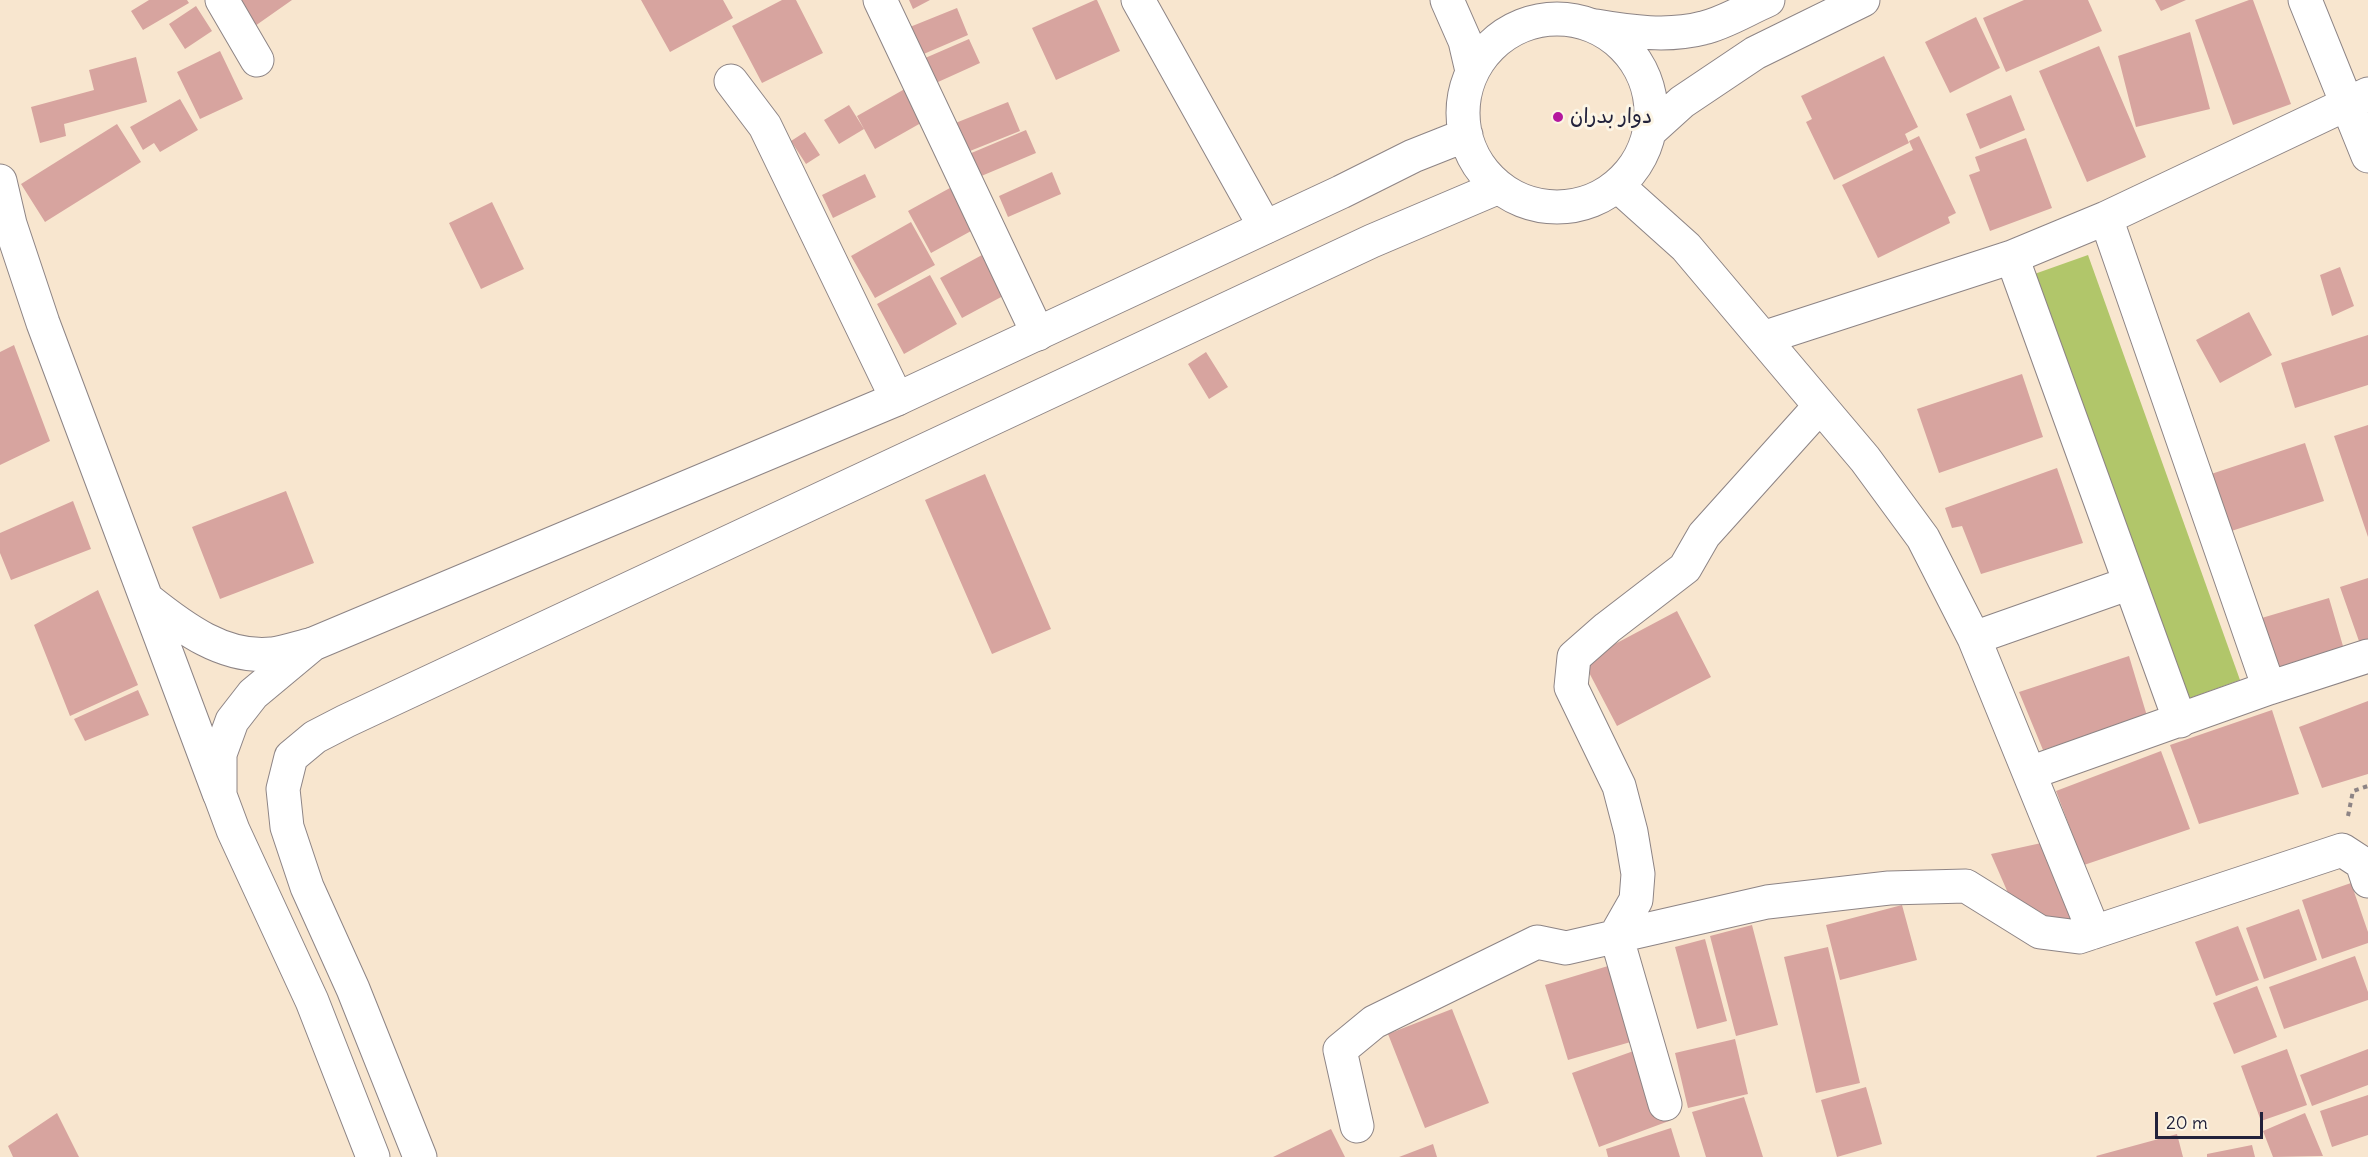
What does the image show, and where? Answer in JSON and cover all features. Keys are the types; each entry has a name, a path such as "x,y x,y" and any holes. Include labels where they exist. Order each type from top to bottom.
{"street":[{"path":"222,0 256,60"},
{"path":"880,0 1038,334"},
{"path":"1138,0 1265,227"},
{"path":"1447,0 1465,41 1472,71"},
{"path":"1538,0 1544,6 1585,23 1617,40 1634,58 1646,81 1652,106 1650,131 1639,162 1618,186 1590,202 1558,208 1527,202 1499,188 1478,164 1466,135 1466,87 1472,71 1486,50 1505,34 1526,23 1551,18 1585,23 1628,32 1681,32 1705,28 1768,0"},
{"path":"1650,131 1682,102 1755,53 1863,0"},
{"path":"2305,0 2358,98 2368,156"},
{"path":"731,81 765,126 897,399"},
{"path":"1763,338 2012,257 2106,218 2358,98"},
{"path":"148,600 179,625 212,643 245,653 272,654 313,644 897,399 1413,156 1466,135"},
{"path":"0,181 10,224 43,322 233,830 312,1001 373,1157"},
{"path":"1618,186 1686,247 1865,459 1923,537 1974,638 2094,932"},
{"path":"420,1157 353,988 307,887 287,827 283,789 291,757 315,737 346,721 1372,241 1499,188"},
{"path":"2106,218 2269,688"},
{"path":"2012,257 2181,721"},
{"path":"1665,1104 1616,935 1636,900 1638,874 1631,832 1619,786 1571,687 1574,657 1607,628 1685,568 1704,535 1820,406"},
{"path":"1974,638 2130,583"},
{"path":"220,795 220,754 232,721 253,694 313,644"},
{"path":"2030,773 2269,688 2368,656"},
{"path":"1357,1126 1340,1050 1374,1022 1537,942 1566,948 1767,902 1889,888 1966,886 2040,932 2079,937 2342,850 2362,863 2368,881"}],"green space":[{"path":"2088,255 2240,680 2179,702 2026,277"}],"building":[{"path":"149,0 187,0 189,3 143,30 131,11"},
{"path":"237,0 292,0 255,26"},
{"path":"641,0 723,0 733,18 670,52"},
{"path":"782,0 796,0 823,53 762,83 732,26"},
{"path":"909,0 930,0 913,9"},
{"path":"1095,0 1120,51 1056,80 1032,28"},
{"path":"2024,0 2088,0 2102,31 2006,72 1983,18"},
{"path":"2155,0 2186,0 2161,11"},
{"path":"2253,0 2291,104 2233,125 2195,20"},
{"path":"196,6 212,31 185,49 169,24"},
{"path":"957,8 968,35 912,59 900,31"},
{"path":"1976,17 2000,68 1950,93 1925,42"},
{"path":"2190,32 2210,109 2136,127 2118,56"},
{"path":"969,39 980,63 927,87 916,62"},
{"path":"2099,46 2146,157 2087,182 2039,71"},
{"path":"220,51 243,99 200,119 177,72"},
{"path":"1884,56 1918,127 1905,134 1909,143 1834,180 1806,122 1812,119 1801,96"},
{"path":"136,57 147,102 64,124 66,136 40,143 31,107 94,90 89,70"},
{"path":"910,86 928,119 875,149 857,116"},
{"path":"2011,95 2025,130 1980,149 1966,114"},
{"path":"180,99 198,130 160,152 154,143 143,150 130,127"},
{"path":"1008,102 1020,131 965,153 953,124"},
{"path":"849,105 864,129 839,144 824,120"},
{"path":"117,124 141,162 45,222 21,184"},
{"path":"1026,130 1036,153 979,177 969,154"},
{"path":"805,132 820,155 806,164 791,141"},
{"path":"1919,136 1956,213 1948,217 1950,223 1878,258 1842,185 1913,150 1909,141"},
{"path":"2026,138 2052,208 1990,231 1969,175 1980,171 1975,157"},
{"path":"1052,172 1061,194 1008,217 999,196"},
{"path":"865,174 876,197 833,218 822,195"},
{"path":"959,183 982,225 931,253 908,211"},
{"path":"492,202 524,269 481,289 449,223"},
{"path":"911,222 935,265 875,298 851,256"},
{"path":"982,255 1003,296 962,318 940,278"},
{"path":"2340,267 2354,306 2332,316 2320,275"},
{"path":"930,275 957,324 904,354 877,304"},
{"path":"2249,312 2272,355 2220,383 2196,340"},
{"path":"2368,335 2368,385 2295,408 2281,363"},
{"path":"14,345 50,441 0,465 0,352"},
{"path":"1206,352 1228,387 1209,399 1188,364"},
{"path":"2022,374 2043,437 1939,473 1917,409"},
{"path":"2368,425 2368,537 2334,436"},
{"path":"2305,443 2324,501 2219,535 2199,478"},
{"path":"2057,468 2083,543 1981,574 1962,526 1952,528 1945,508"},
{"path":"985,474 1051,629 992,654 925,500"},
{"path":"286,491 314,563 220,599 192,527"},
{"path":"73,501 91,549 11,580 0,553 0,533"},
{"path":"2368,578 2368,641 2360,644 2340,587"},
{"path":"98,590 138,685 70,716 34,625"},
{"path":"2329,598 2345,653 2272,675 2255,620"},
{"path":"1677,611 1711,677 1617,726 1583,661"},
{"path":"2129,656 2147,716 2043,750 2019,692"},
{"path":"138,690 149,715 85,741 74,719"},
{"path":"2368,701 2368,774 2322,788 2299,727"},
{"path":"2272,710 2299,794 2199,824 2170,745"},
{"path":"2161,751 2190,829 2084,865 2056,791"},
{"path":"2046,842 2082,917 2049,924 2008,893 1991,854"},
{"path":"2351,883 2368,932 2368,943 2322,959 2302,900"},
{"path":"1902,905 1917,960 1840,980 1826,925"},
{"path":"2299,909 2317,960 2264,979 2246,928"},
{"path":"1752,925 1778,1025 1736,1036 1710,936"},
{"path":"2238,926 2259,980 2216,996 2195,942"},
{"path":"1705,939 1727,1021 1697,1029 1675,947"},
{"path":"1828,947 1860,1083 1816,1093 1784,957"},
{"path":"2355,956 2368,992 2368,1000 2284,1029 2269,987"},
{"path":"1618,963 1641,1039 1568,1060 1545,985"},
{"path":"2257,986 2277,1037 2234,1054 2213,1003"},
{"path":"1452,1009 1489,1103 1425,1128 1388,1034"},
{"path":"1735,1039 1748,1094 1688,1108 1675,1053"},
{"path":"1642,1048 1669,1121 1599,1147 1572,1073"},
{"path":"2287,1049 2307,1105 2261,1121 2241,1066"},
{"path":"2368,1049 2368,1085 2312,1106 2300,1075"},
{"path":"1866,1087 1882,1144 1837,1157 1821,1100"},
{"path":"2368,1095 2368,1135 2332,1147 2320,1111"},
{"path":"1744,1097 1763,1157 1706,1157 1692,1112"},
{"path":"57,1113 79,1157 13,1157 8,1146"},
{"path":"2305,1113 2323,1156 2273,1157 2263,1131"},
{"path":"1671,1128 1680,1157 1608,1157 1606,1149"},
{"path":"1331,1129 1345,1157 1273,1157"},
{"path":"2177,1134 2183,1157 2096,1156"},
{"path":"1433,1144 1437,1157 1399,1157"},
{"path":"2252,1145 2255,1157 2207,1157 2207,1154"}],"place":[{"name":"دوار بدران","path":"1558,117"}]}
